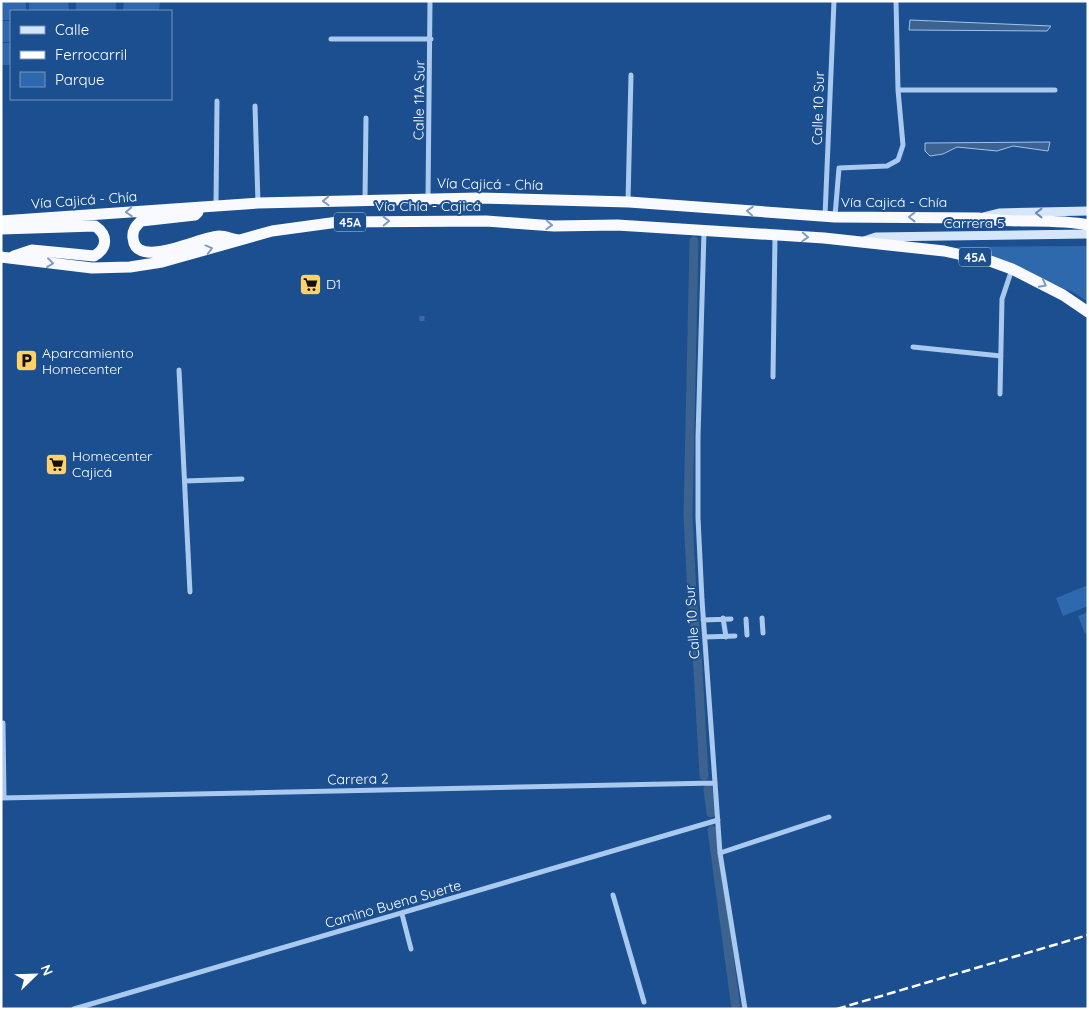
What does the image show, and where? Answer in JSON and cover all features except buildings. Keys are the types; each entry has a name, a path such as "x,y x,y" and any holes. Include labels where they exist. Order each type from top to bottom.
{"highway":[{"name":"Vía Cajicá - Chía","path":"1,221 258,203 428,198 628,202 830,216 978,218"},
{"path":"211,206 195,215 141,221 132,233 136,247 143,252 154,252 219,236 239,241"},
{"name":"45A","path":"978,218 999,221 1056,222 1088,225"},
{"name":"Vía Chía - Cajicá","path":"5,257 92,268 130,267 162,262 272,231 338,222 486,221 554,226 617,225 860,241"},
{"path":"1,229 95,226 102,230 105,237 105,245 101,252 94,256 32,250 5,257"},
{"name":"45A","path":"860,241 944,251 990,261 1038,281 1085,309"}],"main road":[{"name":"Carrera 5","path":"978,218 999,213 1088,211"},
{"name":"Carrera 5","path":"860,241 876,237 1088,234"}],"street":[{"name":"Calle 11A Sur","path":"428,198 430,1"},
{"name":"Calle 10 Sur","path":"830,216 834,1"},
{"path":"830,216 839,168 887,166 898,160 903,145 898,90 896,1"},
{"path":"331,39 431,39"},
{"path":"628,202 631,75"},
{"path":"898,90 1055,90"},
{"path":"211,206 217,101"},
{"path":"255,106 258,203"},
{"path":"365,199 366,118"},
{"name":"Calle 10 Sur","path":"704,232 698,518 703,620 720,853 745,1009"},
{"path":"773,377 776,236"},
{"path":"1000,394 1002,300 1012,269"},
{"path":"914,347 1001,356"},
{"path":"179,370 190,592"},
{"path":"185,481 242,478"},
{"path":"723,618 726,636"},
{"path":"762,618 763,633"},
{"path":"703,620 731,619"},
{"path":"746,619 747,635"},
{"path":"705,637 735,636"},
{"path":"3,723 3,798"},
{"name":"Carrera 2","path":"3,798 715,783"},
{"path":"720,853 828,817"},
{"name":"Camino Buena Suerte","path":"74,1009 718,820"},
{"path":"613,895 644,1002"},
{"path":"402,914 411,949"}],"green space":[{"path":"1,1 26,1 26,10 10,10 10,20 1,20"},
{"path":"29,1 68,1 69,10 29,10"},
{"path":"76,1 116,1 116,10 76,10"},
{"path":"124,1 160,1 159,10 123,10"},
{"path":"1,21 10,21 10,42 1,42"},
{"path":"1,43 10,43 10,65 1,65"},
{"path":"1088,246 1088,302 1073,292 957,247"},
{"path":"1088,585 1088,606 1063,616 1056,598"},
{"path":"1088,612 1088,633 1085,634 1078,616"}],"shaded area":[{"path":"910,20 1051,26 1047,31 909,30"},
{"path":"1050,142 1048,151 1013,146 997,151 957,147 943,154 930,156 925,151 925,143"}],"waterway":[{"path":"692,595 688,515 694,241"},
{"path":"693,606 696,639"},
{"path":"697,652 704,776"},
{"path":"708,789 711,813"},
{"path":"712,830 736,1009"}],"tunnel":[{"path":"422,316 422,323"}],"railway":[{"path":"837,1009 1088,935"}],"place":[{"name":"D1","path":"310,284"},
{"name":"Aparcamiento Homecenter","path":"26,361"},
{"name":"Homecenter Cajicá","path":"56,464"}]}
